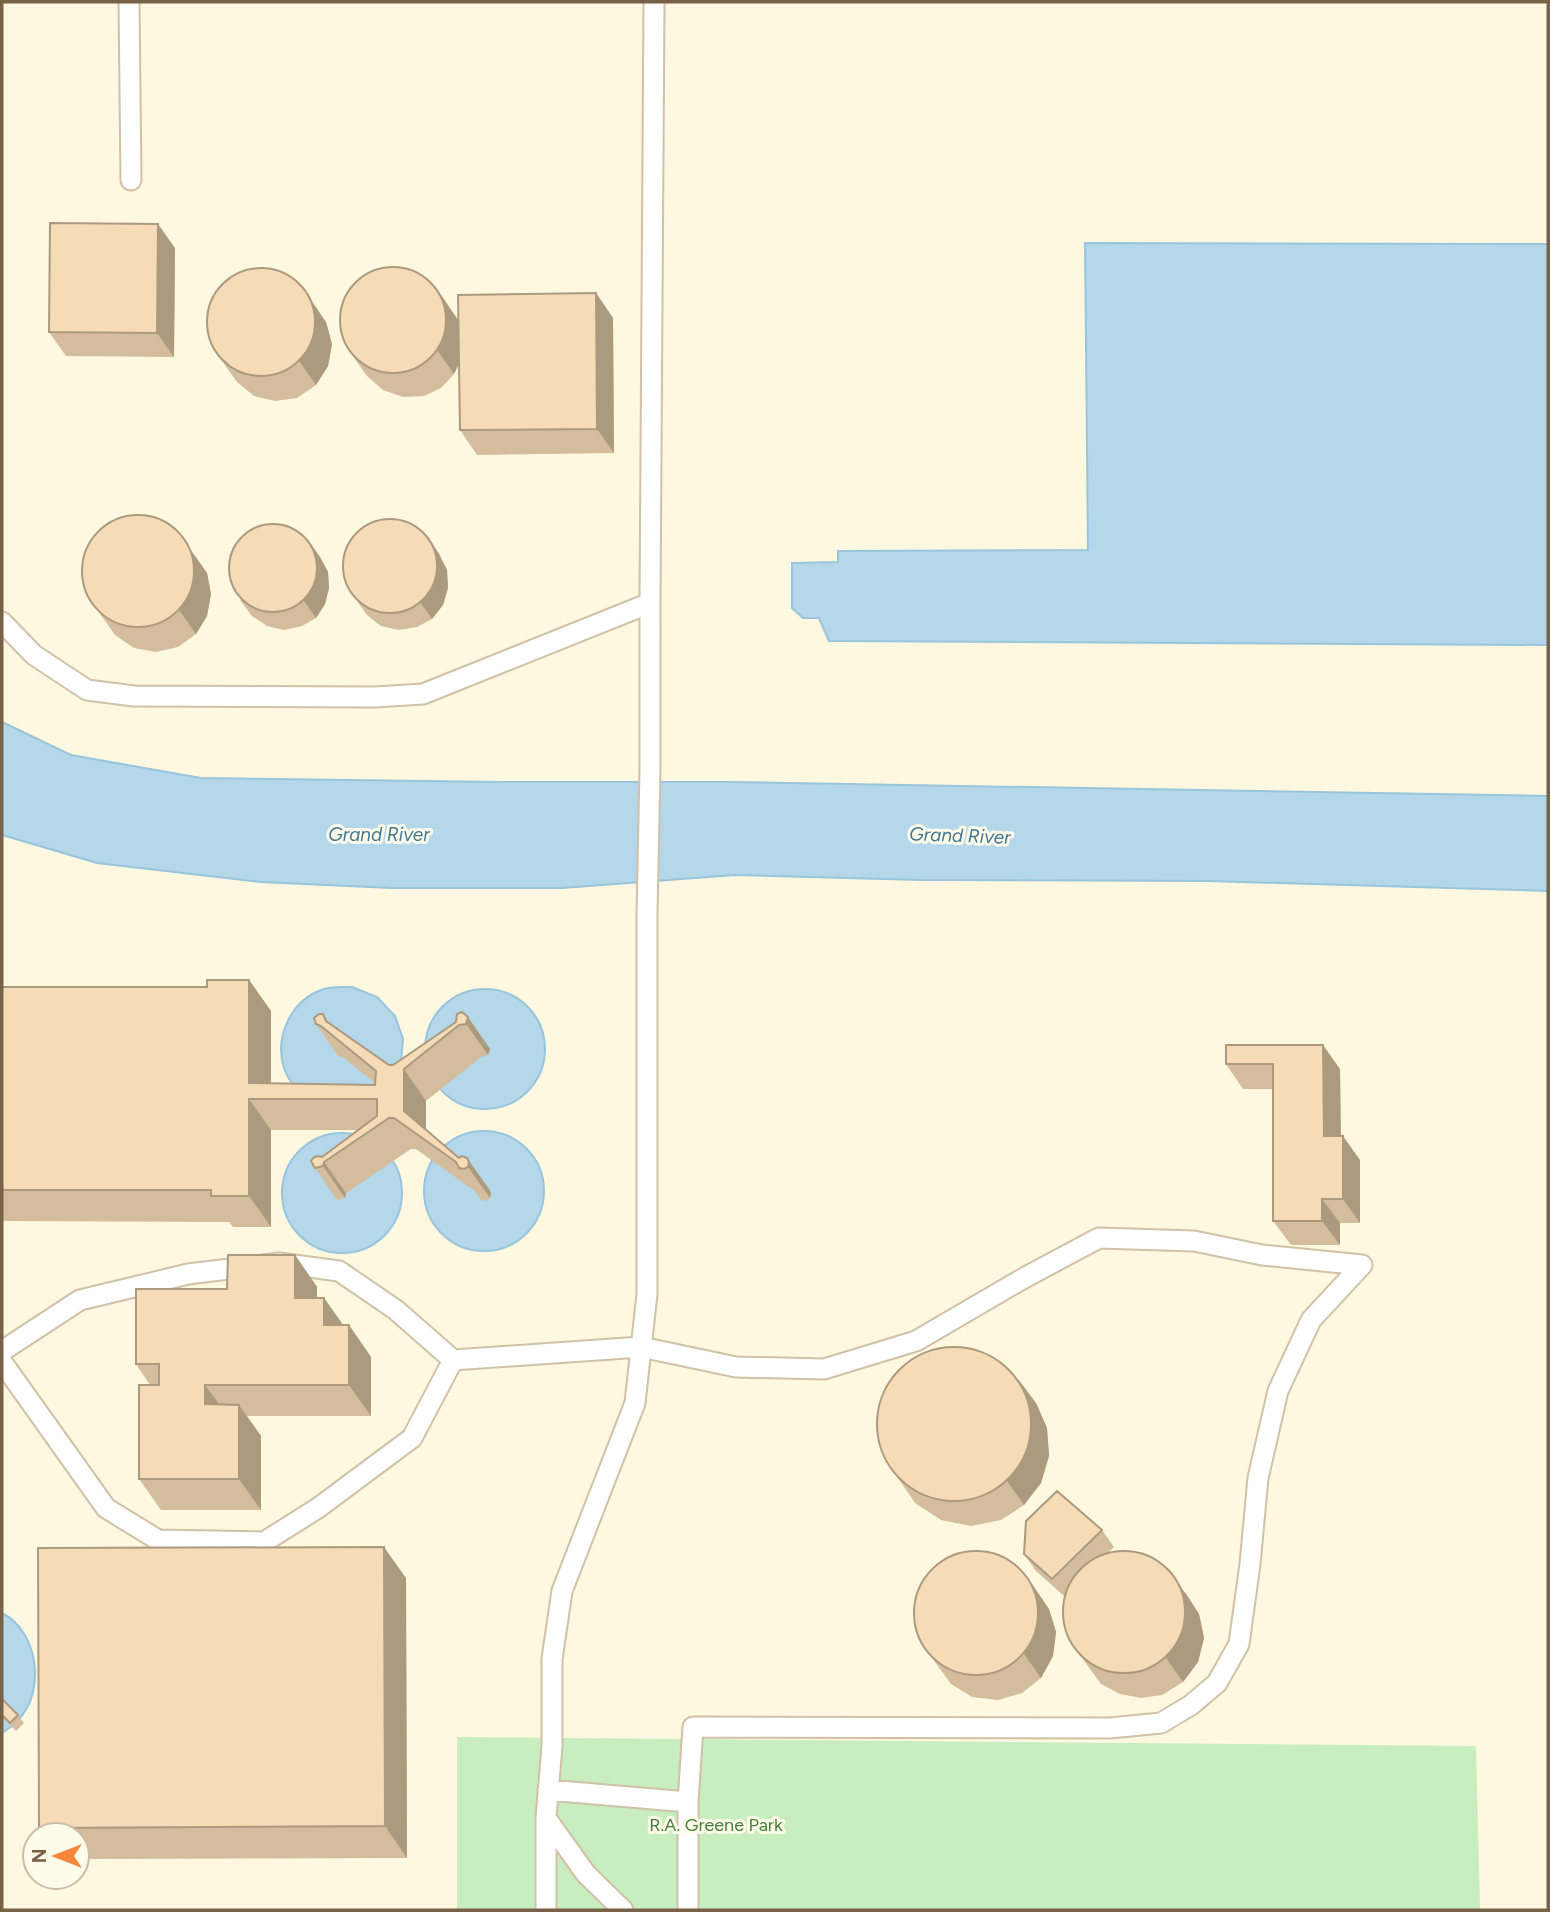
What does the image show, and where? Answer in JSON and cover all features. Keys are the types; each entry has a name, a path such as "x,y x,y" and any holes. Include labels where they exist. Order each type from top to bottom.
{"lane":[{"path":"129,2 131,180"},
{"path":"546,1910 546,1818 552,1746 552,1658 562,1591 635,1403 647,1294 654,2"},
{"path":"2,622 34,655 87,690 134,696 375,697 423,694 650,603"},
{"path":"2,1351 80,1300 188,1273 279,1263 339,1271 396,1310 453,1360 641,1347 736,1367 824,1369 916,1340 1099,1238 1194,1241 1262,1255 1362,1265 1311,1320 1278,1391 1258,1478 1239,1644 1217,1683 1191,1705 1161,1723 1110,1728 693,1727 688,1802 688,1910"},
{"path":"2,1362 106,1508 158,1540 264,1542 318,1508 412,1438 453,1360"},
{"path":"548,1790 688,1802"},
{"path":"546,1818 586,1874 623,1910"}],"green space":[{"name":"R.A. Greene Park","path":"457,1737 1476,1746 1480,1910 457,1910"}],"water":[{"path":"1085,243 1548,244 1548,645 829,641 819,618 803,618 792,608 792,563 838,562 838,551 1088,550"},
{"name":"Grand River","path":"2,722 71,755 201,778 732,782 1548,796 1548,891 1207,881 920,880 735,875 562,888 391,888 261,882 97,863 2,835"},
{"path":"352,987 377,997 395,1016 403,1039 401,1063 374,1101 295,1088 285,1071 282,1056 288,1020 303,1001 327,988"},
{"path":"485,989 508,994 527,1007 540,1026 545,1049 540,1072 527,1091 508,1104 485,1109 462,1104 443,1091 430,1072 425,1049 430,1026 443,1007 462,994"},
{"path":"484,1131 507,1135 527,1148 540,1168 544,1191 540,1214 527,1234 507,1247 484,1251 461,1247 441,1234 428,1214 424,1191 428,1168 441,1148 461,1135"},
{"path":"342,1133 365,1137 384,1151 398,1170 402,1193 398,1216 384,1235 365,1249 342,1253 319,1249 300,1235 286,1216 282,1193 286,1170 300,1151 319,1137"},
{"path":"2,1613 24,1633 34,1662 35,1677 33,1693 27,1707 17,1721 2,1733"}],"building":[{"path":"50,223 158,224 157,333 49,332"},
{"path":"393,267 413,271 430,283 442,300 446,320 442,340 430,357 413,369 393,373 373,369 356,357 344,340 340,320 344,300 356,283 373,271"},
{"path":"261,268 281,273 299,284 310,302 315,322 310,342 299,360 281,371 261,376 241,371 223,360 212,342 207,322 212,302 223,284 241,273"},
{"path":"596,293 597,429 460,430 458,295"},
{"path":"138,515 159,520 177,532 189,550 194,571 189,592 177,610 159,622 138,627 117,622 99,610 87,592 82,571 87,550 99,532 117,520"},
{"path":"390,519 408,523 423,533 433,548 437,566 433,584 423,599 408,609 390,613 372,609 357,599 347,584 343,566 347,548 357,533 372,523"},
{"path":"264,524 282,524 298,531 310,543 317,559 317,577 310,593 298,605 282,612 264,612 248,605 236,593 229,577 229,559 236,543 248,531"},
{"path":"207,980 249,980 249,1083 375,1085 376,1071 316,1024 314,1018 319,1014 323,1014 326,1021 389,1065 393,1065 456,1022 457,1014 462,1012 468,1017 466,1024 459,1025 404,1069 404,1111 459,1158 467,1158 468,1167 459,1168 456,1162 394,1118 389,1118 324,1162 323,1166 315,1168 311,1161 313,1158 322,1157 377,1116 377,1099 249,1099 249,1196 211,1196 211,1190 2,1190 2,987 207,987"},
{"path":"1226,1045 1323,1045 1324,1136 1343,1136 1343,1199 1322,1199 1322,1221 1273,1221 1273,1064 1226,1064"},
{"path":"228,1255 295,1255 295,1298 324,1298 324,1325 349,1325 349,1385 205,1385 205,1404 239,1405 239,1479 139,1479 139,1385 159,1385 159,1364 136,1364 136,1289 227,1289"},
{"path":"954,1347 984,1353 1009,1369 1025,1394 1031,1424 1025,1454 1009,1479 984,1495 954,1501 924,1495 899,1479 883,1454 877,1424 883,1394 899,1369 924,1353"},
{"path":"1057,1491 1102,1530 1052,1579 1024,1554 1026,1521"},
{"path":"384,1547 385,1826 91,1828 91,1821 39,1821 38,1548"},
{"path":"976,1551 1000,1555 1020,1569 1034,1589 1038,1613 1034,1637 1020,1657 1000,1671 976,1675 952,1671 932,1657 918,1637 914,1613 918,1589 932,1569 952,1555"},
{"path":"1124,1551 1148,1555 1167,1569 1181,1588 1185,1612 1181,1636 1167,1655 1148,1669 1124,1673 1100,1669 1081,1655 1067,1636 1063,1612 1067,1588 1081,1569 1100,1555"},
{"path":"2,1699 18,1715 10,1723 2,1715"}]}
